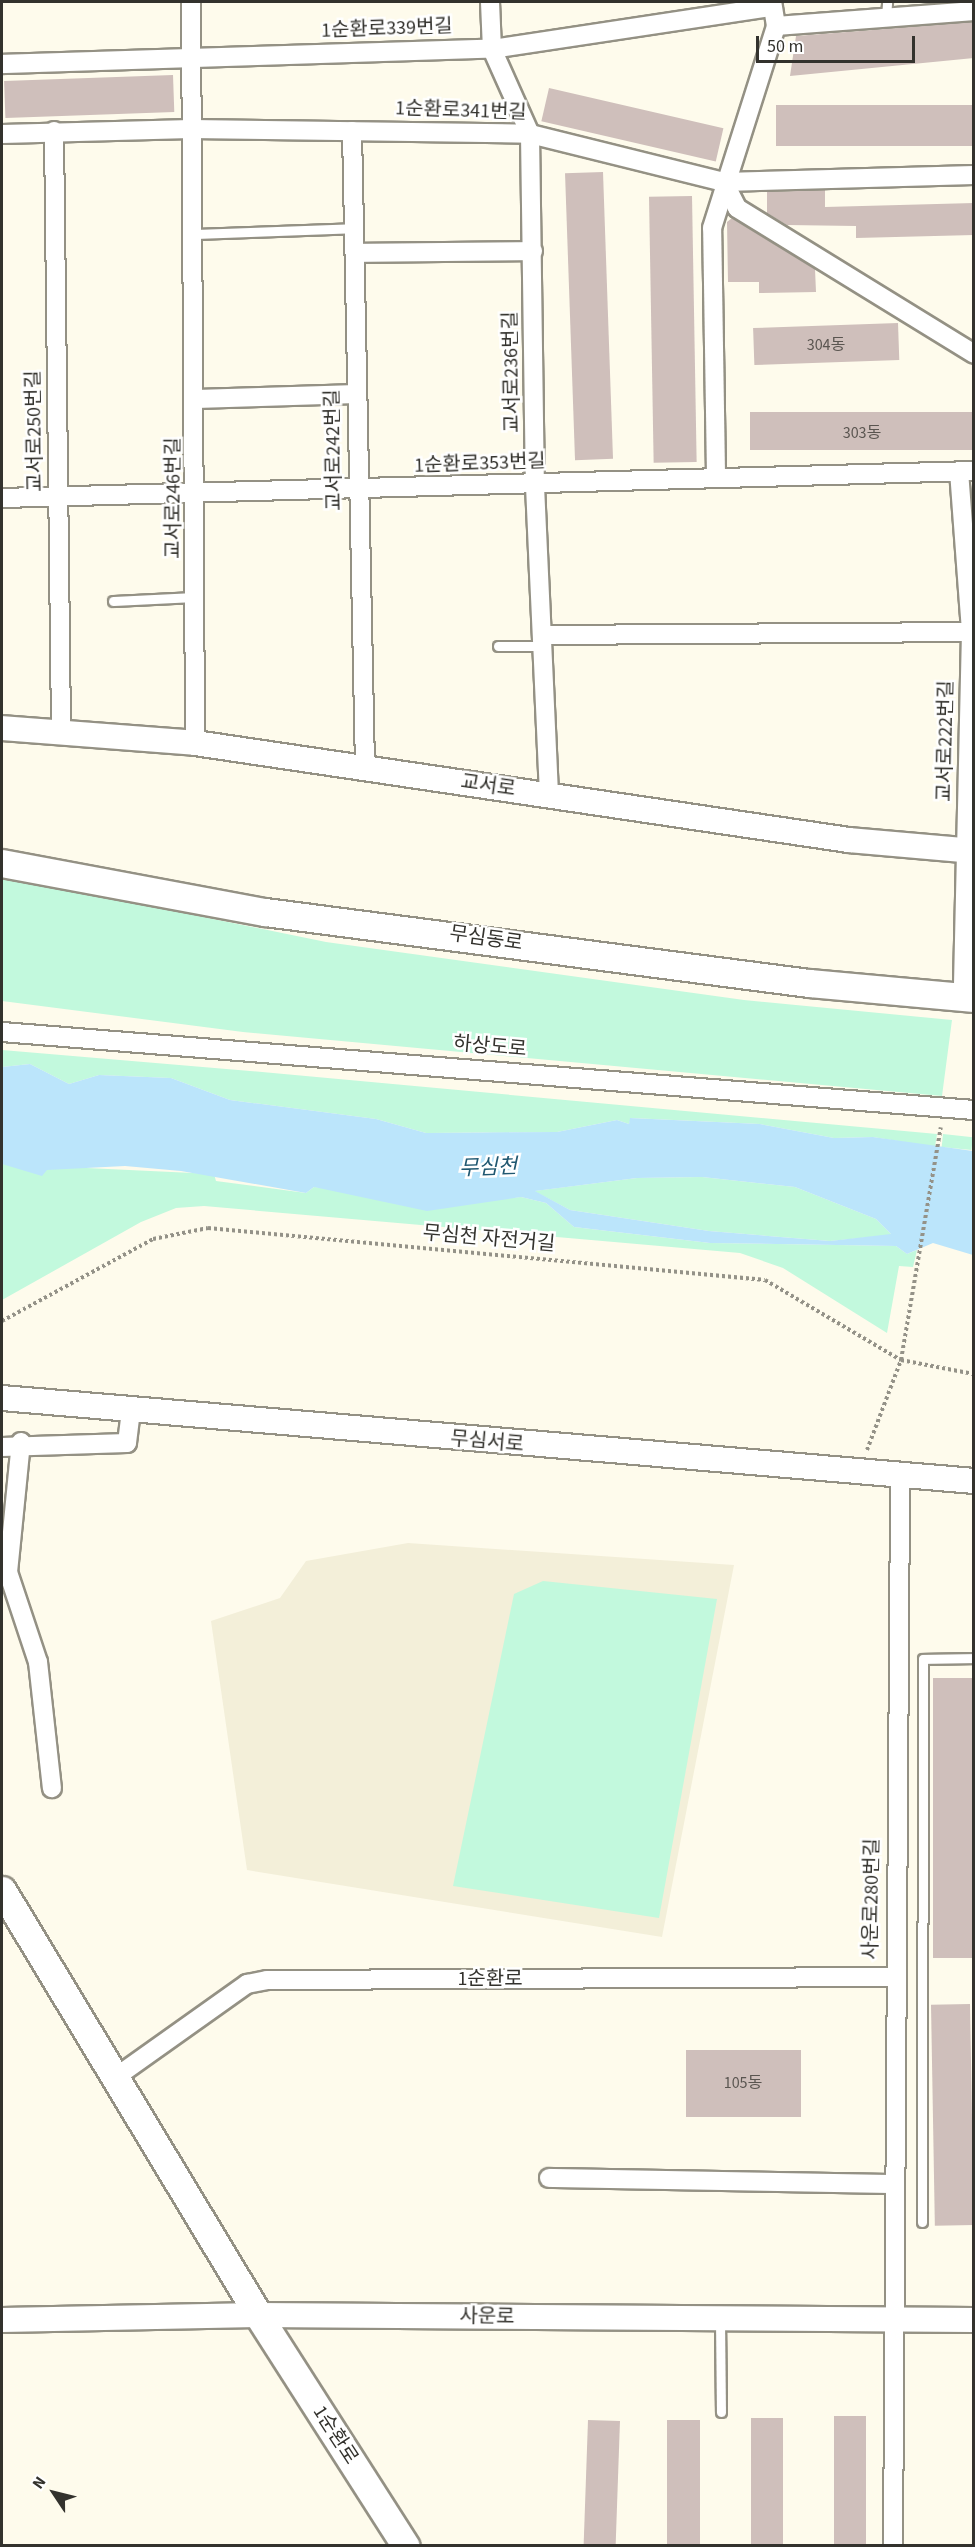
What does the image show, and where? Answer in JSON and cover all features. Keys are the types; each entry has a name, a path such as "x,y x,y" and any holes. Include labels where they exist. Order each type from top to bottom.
{"main road":[{"name":"무심동로","path":"2,863 265,912 809,983 968,998"},
{"name":"1순환로","path":"2,1890 258,2315 406,2546"}],"street":[{"name":"교서로246번길","path":"191,2 191,129 197,399 195,743"},
{"path":"489,2 492,49 530,134"},
{"name":"1순환로339번길","path":"2,64 492,49 772,4"},
{"path":"716,474 712,228 724,182 776,26 772,4"},
{"path":"776,26 887,10 974,11"},
{"name":"1순환로341번길","path":"2,134 191,129 530,134 724,182 974,175"},
{"name":"교서로250번길","path":"54,131 61,730"},
{"name":"교서로242번길","path":"352,131 355,228 356,490 365,769"},
{"name":"교서로236번길","path":"530,134 536,486 545,641 549,795"},
{"path":"724,182 738,208 974,354"},
{"path":"355,253 532,251"},
{"path":"197,399 356,394"},
{"name":"1순환로353번길","path":"2,498 197,496 536,486 716,474 966,471"},
{"name":"교서로222번길","path":"966,471 972,632 968,998"},
{"path":"545,641 760,633 972,632"},
{"name":"교서로","path":"2,728 61,730 195,743 849,840 970,851"},
{"name":"하상도로","path":"2,1032 974,1110"},
{"name":"무심서로","path":"2,1398 864,1475 974,1481"},
{"path":"2,1447 21,1442 127,1443 131,1410"},
{"path":"21,1442 8,1572 38,1662 52,1788"},
{"name":"사운로280번길","path":"893,2546 895,2184 893,1977 900,1477"},
{"name":"1순환로","path":"116,2077 247,1984 267,1980 893,1977"},
{"path":"549,2178 895,2184"},
{"name":"사운로","path":"2,2320 258,2315 895,2322 974,2320"}],"lane":[{"path":"194,234 355,228"},
{"path":"113,601 196,597"},
{"path":"498,646 545,641"},
{"path":"922,2222 923,1659 974,1658"},
{"path":"720,2319 721,2412"}],"path":[{"path":"864,1475 867,1445 901,1359 941,1127"},
{"name":"무심천 자전거길","path":"2,1320 153,1239 208,1228 765,1280 901,1359 974,1374"}],"shaded area":[{"path":"408,1543 734,1565 662,1937 247,1870 211,1621 280,1598 306,1561"}],"green space":[{"path":"2,876 326,942 744,1000 952,1020 942,1096 243,1032 2,1001"},
{"path":"2,1050 937,1134 935,1147 873,1137 834,1138 760,1124 631,1118 629,1124 617,1120 557,1132 426,1133 376,1119 230,1100 171,1078 99,1075 69,1084 30,1064 2,1067"},
{"path":"943,1134 973,1137 971,1150 942,1147"},
{"path":"2,1164 214,1174 216,1181 306,1193 314,1187 481,1201 521,1197 546,1203 574,1227 710,1243 896,1246 907,1254 917,1250 913,1267 899,1266 887,1333 783,1268 740,1253 204,1206 176,1208 141,1222 2,1300"},
{"path":"702,1177 795,1187 876,1219 892,1235 830,1241 709,1231 570,1210 534,1191 637,1178"},
{"path":"543,1581 717,1599 659,1918 453,1886 514,1594"}],"water":[{"name":"무심천","path":"30,1064 69,1084 99,1075 171,1078 230,1100 376,1119 426,1133 557,1132 617,1120 629,1124 630,1118 760,1124 834,1138 873,1137 973,1151 973,1255 933,1243 907,1254 896,1246 710,1243 574,1227 546,1203 521,1197 427,1211 314,1187 306,1193 181,1171 125,1166 47,1170 42,1176 2,1164 2,1067","holes":["702,1177 795,1187 876,1219 891,1234 830,1241 709,1231 570,1210 535,1191 637,1178"]}],"building":[{"path":"974,22 974,58 790,76 796,36"},
{"path":"173,75 174,112 5,118 4,81"},
{"path":"549,88 723,128 716,161 541,121"},
{"path":"776,105 974,105 974,146 776,146"},
{"path":"603,172 613,459 575,460 565,173"},
{"path":"825,190 825,207 974,203 974,235 856,238 856,226 787,225 767,213 767,192"},
{"path":"692,196 697,462 654,463 649,197"},
{"path":"732,218 815,269 816,292 759,293 759,282 728,282 727,222"},
{"path":"898,323 899,360 754,365 753,328"},
{"path":"750,412 974,412 974,450 750,450"},
{"path":"933,1678 973,1678 973,1958 933,1958"},
{"path":"970,2004 974,2225 935,2226 931,2005"},
{"path":"686,2050 801,2050 801,2117 686,2117"},
{"path":"834,2416 866,2416 866,2546 834,2546"},
{"path":"751,2418 783,2418 783,2546 751,2546"},
{"path":"588,2420 620,2421 616,2546 584,2546"},
{"path":"667,2420 700,2420 700,2546 667,2546"}]}
